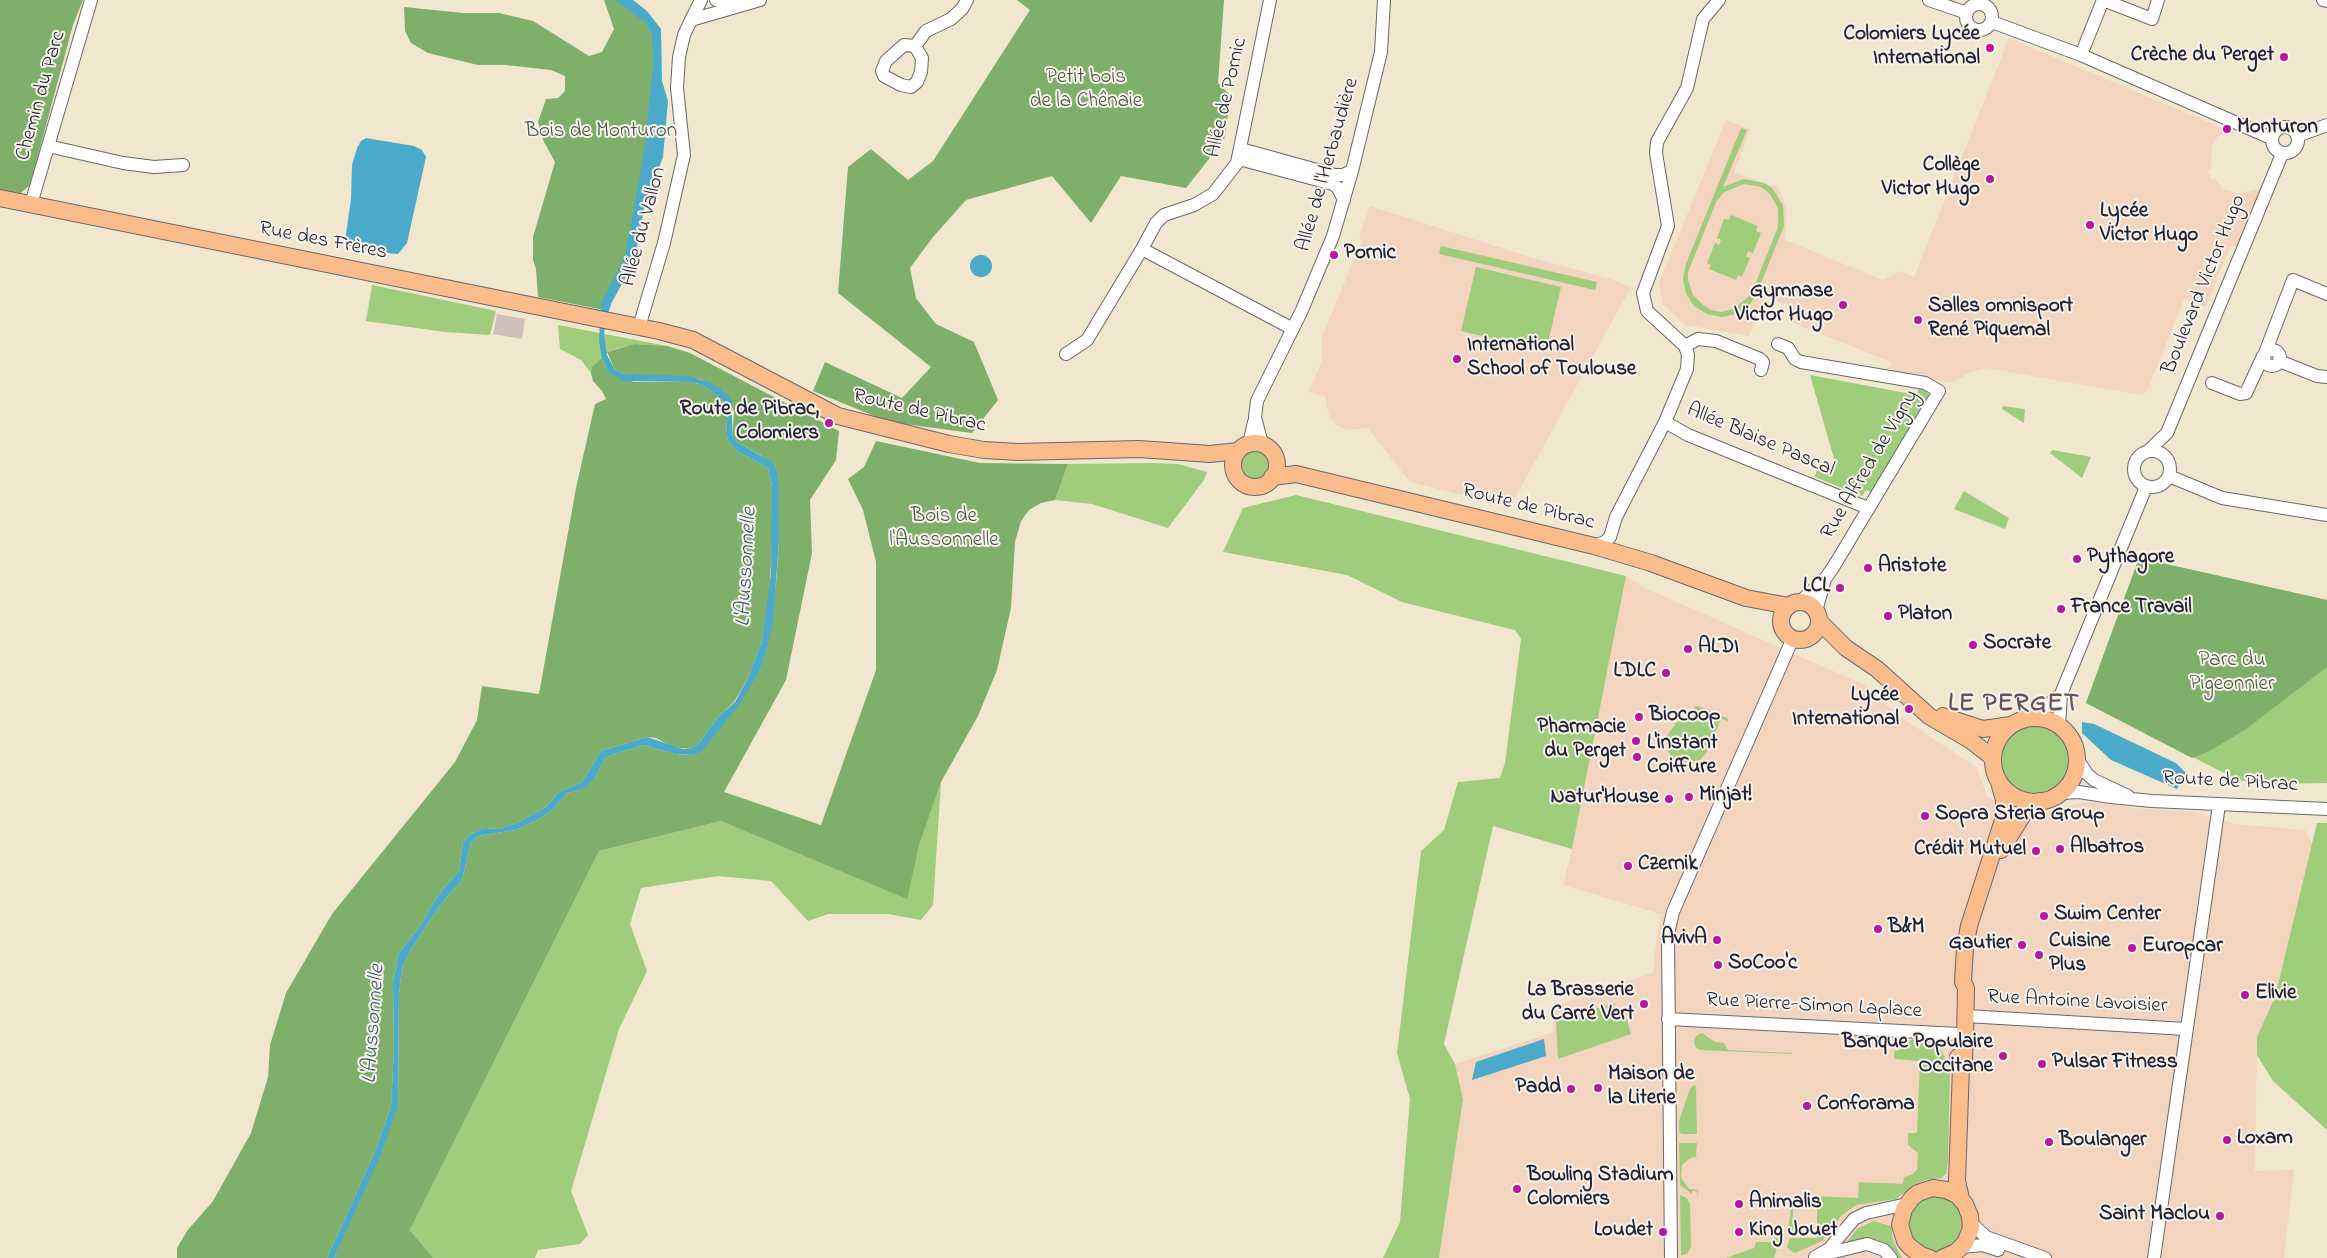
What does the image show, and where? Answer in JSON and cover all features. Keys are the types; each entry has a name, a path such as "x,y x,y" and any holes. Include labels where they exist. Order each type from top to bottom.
{"main road":[{"name":"Rue des Frères","path":"0,198 638,327"},
{"name":"Route de Pibrac","path":"638,327 693,340 838,416 949,444 984,450 1018,452 1139,449 1210,454 1250,446"},
{"path":"1250,446 1271,450 1275,457 1276,467 1272,477 1262,485 1250,486 1239,479 1233,468 1233,460 1250,446"},
{"name":"Route de Pibrac","path":"1210,454 1223,459 1233,468"},
{"name":"Route de Pibrac","path":"1275,457 1281,464 1296,474 1594,546 1651,563 1746,598 1795,604"},
{"name":"Route de Pibrac","path":"1272,477 1296,474"},
{"name":"Route de Pibrac","path":"1746,598 1782,622"},
{"path":"1846,648 1786,634 1782,615 1795,604 1809,605 1846,648 1876,669 1929,716 1970,740 1993,758"},
{"path":"1800,638 1816,631 1818,616"},
{"path":"1924,710 1932,711 1983,730 2010,725 2032,718 2046,719 2059,725 2070,737 2076,757 2072,779 2060,793 2039,801 2026,810 2007,837 1981,890"},
{"path":"1961,1199 1957,1181 1961,1067 1964,1059 1966,1016 1966,988 1963,982 1965,947 2004,817 2004,800 1994,770 1993,758 1998,739 2010,725"},
{"path":"1999,782 2014,796 2027,801 2039,801"},
{"path":"1961,1067 1958,1059 1959,986 1963,982"},
{"path":"1941,1189 1952,1177 1958,1161"},
{"path":"1930,1258 1910,1253 1900,1225 1907,1204 1918,1193 1933,1188 1952,1192 1961,1199 1968,1210 1971,1223 1968,1239 1962,1247 1942,1258"}],"street":[{"name":"Chemin du Parc","path":"32,204 92,0"},
{"name":"Allée du Vallon","path":"638,327 664,243 684,155 677,70 684,35 701,0"},
{"path":"716,0 754,2"},
{"path":"915,46 926,31 957,14 967,0"},
{"name":"Allée de Pornic","path":"1066,354 1087,340 1161,218 1174,210 1194,205 1213,194 1229,176 1240,154 1270,0"},
{"name":"Allée de l'Herbaudière","path":"1250,446 1260,393 1293,329 1318,273 1344,200 1381,52 1384,0"},
{"path":"1594,546 1605,542 1610,537 1616,517 1665,422 1686,373 1688,358 1684,346 1649,313 1644,302 1644,290 1668,226 1656,150 1658,138 1687,88 1704,20 1719,0"},
{"path":"1929,0 1967,13"},
{"path":"2081,55 2103,0 2152,19 2158,0"},
{"path":"2323,0 2327,1"},
{"path":"691,20 754,2"},
{"path":"1985,2 1990,10 1992,22 1986,30 1977,31 1968,25 1967,13 1975,5 1985,2"},
{"path":"1992,22 2015,37 2081,55 2271,138"},
{"path":"2297,136 2327,125"},
{"path":"2282,127 2291,129 2297,136 2298,144 2294,150 2282,154 2273,148 2271,138 2274,132 2282,127"},
{"path":"48,146 123,163 154,167 183,165"},
{"path":"1240,154 1335,175 1343,175 1352,171"},
{"path":"1240,154 1333,184 1338,188 1344,200"},
{"name":"Boulevard Victor Hugo","path":"2167,458 2167,433 2282,154"},
{"path":"1142,249 1293,329"},
{"path":"2212,383 2240,394 2246,393 2264,355 2293,280 2327,294"},
{"path":"1684,346 1698,340 1716,341 1760,358 1763,362 1761,370"},
{"name":"Rue Alfred de Vigny","path":"1778,344 1788,348 1795,359 1801,362 1925,383 1939,391 1825,578 1795,604"},
{"path":"2264,355 2265,362 2270,366 2279,361 2317,376 2327,377"},
{"name":"Allée Blaise Pascal","path":"1665,422 1688,435 1868,508"},
{"name":"Boulevard Victor Hugo","path":"2148,451 2167,433"},
{"path":"2148,451 2157,452 2167,458 2170,464 2170,476 2159,486 2146,486 2136,479 2134,466 2141,455 2148,451"},
{"path":"2170,476 2222,498 2327,515"},
{"path":"2059,725 2061,694 2146,486"},
{"name":"Rue Alfred de Vigny","path":"1818,616 1825,578"},
{"path":"1671,1258 1668,934 1674,912 1800,638"},
{"path":"2032,718 2061,694"},
{"name":"Route de Pibrac","path":"2076,757 2087,774 2094,780 2132,798"},
{"name":"Route de Pibrac","path":"2060,793 2079,792 2111,797 2219,805 2327,809"},
{"path":"2154,1258 2219,805"},
{"name":"Rue Antoine Lavoisier","path":"1966,1016 2186,1029"},
{"name":"Rue Pierre-Simon Laplace","path":"1668,1019 1958,1034"},
{"path":"1813,1257 1829,1249 1854,1219 1874,1211 1907,1204"},
{"path":"1874,1211 1886,1214 1900,1225"},
{"path":"1971,1223 1986,1237 2045,1258"},
{"path":"1813,1257 1867,1244 1884,1250 1891,1258"},
{"path":"1962,1247 1984,1245 2023,1258"}],"shaded area":[{"name":"Lycée Victor Hugo","path":"2009,38 2229,131 2218,136 2212,145 2211,169 2208,171 2211,179 2215,179 2224,189 2238,194 2260,189 2237,245 2230,247 2206,307 2184,299 2148,389 2142,395 1986,368 1971,372 1952,383 1889,371 1891,362 1788,321 1793,307 1765,297 1749,336 1685,325 1663,304 1659,283 1726,120 1750,129 1734,172 1778,188 1787,210 1785,240 1883,280 1901,271 1914,277"},
{"name":"International School of Toulouse","path":"1370,206 1631,287 1510,507 1410,482 1368,428 1348,430 1336,425 1328,413 1325,397 1308,392 1322,362 1322,336 1362,241 1359,237"},
{"path":"497,314 525,319 522,339 493,334"},
{"path":"1626,576 1643,587 1867,686 1902,718 1976,767 1988,798 2037,815 2066,806 2090,802 2133,808 2193,812 2234,824 2305,830 2312,844 2275,997 2257,1037 2255,1171 2294,1170 2284,1258 1439,1258 1463,1099 1455,1064 1554,1032 1553,1007 1654,972 1654,957 1661,914 1563,885 1572,849"}],"green space":[{"path":"0,0 83,0 73,25 30,185 20,194 0,190"},
{"name":"Bois de Monturon","path":"604,0 629,0 659,28 656,133 632,248 604,310 538,297 536,269 533,260 533,237 555,162 543,140 538,122 546,99 558,98 565,91 565,76 551,70 506,65 478,65 428,53 411,43 405,31 404,7 463,13 499,13 533,21 589,56 602,52 614,29"},
{"name":"Petit bois de la Chênaie","path":"1017,0 1224,0 1218,83 1231,96 1224,140 1186,188 1121,176 1091,223 1052,176 966,200 933,237 910,268 916,298 936,324 974,342 998,400 972,433 889,422 813,391 825,362 902,398 931,367 838,293 848,167 871,149 908,180 933,161 1030,10"},
{"path":"1741,128 1747,130 1723,187 1744,179 1764,183 1772,188 1783,205 1784,226 1757,293 1749,306 1736,314 1722,317 1707,314 1694,306 1686,294 1683,279 1686,264","holes":["1744,184 1761,187 1769,193 1778,208 1778,227 1751,295 1733,309 1721,312 1711,310 1693,295 1688,280 1688,272 1716,202 1724,192"]},
{"path":"1731,215 1758,226 1756,231 1761,233 1753,253 1748,251 1746,256 1750,258 1742,277 1738,275 1736,280 1709,269 1711,265 1707,263 1715,243 1719,245 1721,240 1717,238 1724,219 1729,220"},
{"path":"1441,246 1597,282 1595,290 1439,254"},
{"path":"1476,267 1561,287 1546,351 1461,331"},
{"path":"372,285 496,311 490,335 445,332 366,321"},
{"path":"558,325 667,346 634,344 609,351 593,367 591,373 581,360 560,349"},
{"name":"Bois de l'Aussonnelle","path":"634,344 667,346 690,353 839,431 836,460 810,500 812,553 786,680 724,792 821,825 876,670 876,562 863,510 848,479 864,467 876,441 980,463 1068,464 1055,500 1041,503 1029,510 1021,521 1015,542 1011,608 997,670 978,716 941,782 919,846 907,899 721,821 599,851 410,1230 433,1258 334,1258 398,1106 399,993 402,968 410,951 440,905 462,880 471,842 478,836 516,830 541,818 552,810 567,793 580,790 595,778 605,758 614,754 644,745 675,754 695,755 712,738 761,668 776,584 779,540 777,474 762,456 737,442 732,434 734,412 725,392 700,379 639,376 615,370 607,352"},
{"path":"602,358 608,372 634,382 689,382 709,389 728,405 726,433 728,441 737,451 768,468 772,486 773,526 769,599 762,641 747,680 734,702 720,715 698,744 690,749 673,747 656,738 647,737 601,751 582,782 559,792 546,807 519,822 499,829 484,828 471,834 463,842 459,871 439,894 420,926 399,953 393,982 394,1048 391,1107 373,1156 327,1258 177,1258 177,1248 187,1231 213,1201 251,1133 268,1077 270,1045 286,993 332,914 455,762 477,720 482,686 539,694 576,488 595,404 606,399 593,381 591,373 592,367"},
{"path":"1810,375 1917,395 1919,387 1928,390 1928,396 1871,492 1866,490 1862,496 1815,477 1817,468 1835,462"},
{"path":"2003,406 2025,409 2024,423 2002,409"},
{"path":"1254,448 1265,453 1270,464 1265,475 1254,480 1243,475 1238,464 1243,453"},
{"path":"2052,450 2091,457 2082,478 2050,453"},
{"path":"1068,464 1178,464 1207,472 1204,480 1168,528 1092,504 1055,500"},
{"path":"1964,491 2009,518 2005,529 1954,509"},
{"path":"1296,495 1626,576 1572,849 1493,826 1444,1044 1455,1064 1463,1099 1439,1258 1383,1258 1400,1222 1410,1099 1397,1053 1421,851 1444,830 1458,782 1500,778 1505,763 1521,639 1515,630 1402,602 1347,575 1223,552 1243,508"},
{"name":"Parc du Pigeonnier","path":"2139,558 2327,600 2327,783 2264,784 2238,780 2086,703"},
{"name":"Parc du Pigeonnier","path":"2139,558 2327,600 2327,667 2246,729 2210,751 2192,758 2086,703"},
{"path":"1698,706 1727,718 1728,721 1721,719 1707,752 1700,760 1681,763 1668,752 1666,737 1676,723 1696,714 1694,707"},
{"path":"2033,723 2053,729 2063,739 2069,759 2063,779 2053,789 2033,795 2013,789 2003,779 1997,759 2003,739 2013,729"},
{"path":"941,782 933,905 921,920 888,914 828,914 808,921 771,881 718,876 641,888 630,924 647,971 619,1029 571,1191 588,1235 580,1244 538,1250 535,1258 433,1258 410,1230 599,851 721,821 906,898 919,846"},
{"path":"2317,823 2327,823 2327,1130 2273,1081 2257,1055 2257,1037 2275,997"},
{"path":"1614,1003 1618,1015 1625,1013 1631,1034 1558,1059 1556,1021"},
{"path":"1702,1033 1715,1042 1724,1043 1728,1050 1792,1053 1701,1050 1696,1048 1694,1042 1696,1036"},
{"path":"1922,1038 1938,1039 1938,1044 1950,1068 1948,1162 1946,1174 1941,1178 1926,1180 1916,1184 1896,1199 1856,1205 1841,1216 1822,1241 1795,1253 1791,1251 1787,1247 1790,1238 1817,1238 1817,1202 1809,1201 1811,1196 1858,1198 1859,1182 1903,1184 1904,1177 1911,1175 1917,1170 1918,1153 1908,1145 1908,1133 1917,1133 1920,1061 1894,1059 1894,1051 1900,1050 1911,1040"},
{"path":"1694,1085 1696,1086 1697,1134 1682,1134 1679,1132 1679,1121 1690,1089"},
{"path":"1679,1143 1697,1143 1696,1157 1690,1158 1682,1165 1681,1178 1689,1189 1698,1190 1697,1199 1697,1191 1692,1191 1692,1194 1680,1185"},
{"path":"1680,1195 1687,1198 1690,1204 1691,1246 1688,1253 1683,1255 1681,1255"},
{"path":"1793,1195 1798,1195 1800,1201 1793,1202 1793,1231 1800,1232 1791,1232 1788,1230"},
{"path":"1938,1195 1954,1200 1966,1222 1958,1244 1935,1253 1914,1242 1907,1227 1911,1211 1922,1199"},
{"path":"1874,1221 1891,1226 1893,1241 1902,1258 1894,1258 1890,1250 1878,1241 1866,1239 1846,1243 1858,1228"},
{"path":"1774,1238 1778,1238 1779,1241 1774,1258 1726,1258 1754,1248 1756,1242 1771,1242"}],"water":[{"path":"615,0 633,0 647,11 661,29 662,81 668,101 663,157 644,209 636,252 606,319 604,335 607,355 615,370 625,374 689,376 711,383 725,392 732,401 732,434 737,442 772,462 777,473 779,486 779,540 773,622 761,668 742,701 703,750 695,755 675,754 644,745 614,754 605,758 595,778 588,785 580,790 567,793 552,810 541,818 516,830 478,836 471,842 462,880 440,905 410,951 402,968 399,993 398,1106 379,1159 334,1258 327,1258 373,1156 391,1107 394,1048 393,982 399,953 420,926 439,894 459,871 463,842 471,834 484,828 499,829 519,822 546,807 559,792 582,782 601,751 647,737 683,749 690,749 698,744 720,715 735,702 747,680 762,641 771,574 772,486 768,468 737,451 728,441 726,433 728,405 709,389 689,382 624,381 608,372 602,358 599,341 601,303 625,256 644,153 653,65 652,35 646,23"},
{"path":"366,138 414,146 422,150 426,157 407,243 398,254 368,251 346,245 351,199 352,165 357,148 361,141"},
{"path":"981,255 989,258 992,266 989,274 981,277 973,274 970,266 973,258"},
{"path":"2082,722 2094,724 2176,763 2186,773 2177,789 2111,760 2082,733"},
{"path":"1544,1039 1546,1056 1472,1080 1476,1062"}],"place":[{"name":"Colomiers Lycée International","path":"1990,48"},
{"name":"Crèche du Perget","path":"2284,57"},
{"name":"Monturon","path":"2227,129"},
{"name":"Collège Victor Hugo","path":"1990,179"},
{"name":"Lycée Victor Hugo","path":"2090,225"},
{"name":"Pornic","path":"1334,255"},
{"name":"Gymnase Victor Hugo","path":"1843,305"},
{"name":"Salles omnisport René Piquemal","path":"1918,320"},
{"name":"International School of Toulouse","path":"1457,359"},
{"name":"Route de Pibrac, Colomiers","path":"829,423"},
{"name":"Pythagore","path":"2077,559"},
{"name":"Aristote","path":"1868,568"},
{"name":"LCL","path":"1840,588"},
{"name":"France Travail","path":"2061,609"},
{"name":"Platon","path":"1888,616"},
{"name":"Socrate","path":"1973,645"},
{"name":"ALDI","path":"1688,649"},
{"name":"LDLC","path":"1666,673"},
{"name":"Lycée International","path":"1909,709"},
{"name":"Biocoop","path":"1639,717"},
{"name":"Pharmacie du Perget","path":"1636,741"},
{"name":"L'instant Coiffure","path":"1637,757"},
{"name":"Minjat!","path":"1689,797"},
{"name":"Natur'House","path":"1669,799"},
{"name":"Sopra Steria Group","path":"1925,816"},
{"name":"Albatros","path":"2060,849"},
{"name":"Crédit Mutuel","path":"2036,851"},
{"name":"Czernik","path":"1628,866"},
{"name":"Swim Center","path":"2044,916"},
{"name":"B&M","path":"1878,929"},
{"name":"AvivA","path":"1717,940"},
{"name":"Gautier","path":"2022,945"},
{"name":"Europcar","path":"2132,948"},
{"name":"Cuisine Plus","path":"2039,955"},
{"name":"SoCoo'c","path":"1718,965"},
{"name":"Elivie","path":"2245,995"},
{"name":"La Brasserie du Carré Vert","path":"1644,1004"},
{"name":"Banque Populaire Occitane","path":"2003,1056"},
{"name":"Pulsar Fitness","path":"2042,1064"},
{"name":"Maison de la Literie","path":"1598,1088"},
{"name":"Padd","path":"1571,1089"},
{"name":"Conforama","path":"1807,1106"},
{"name":"Loxam","path":"2227,1140"},
{"name":"Boulanger","path":"2049,1142"},
{"name":"Bowling Stadium Colomiers","path":"1517,1189"},
{"name":"Animalis","path":"1739,1204"},
{"name":"Saint Maclou","path":"2220,1216"},
{"name":"Loudet","path":"1663,1232"},
{"name":"King Jouet","path":"1739,1232"}],"district":[{"name":"LE PERGET","path":"2014,706"}],"water label":[{"name":"L'Aussonnelle","path":"748,567"},
{"name":"L'Aussonnelle","path":"375,1024"}]}
